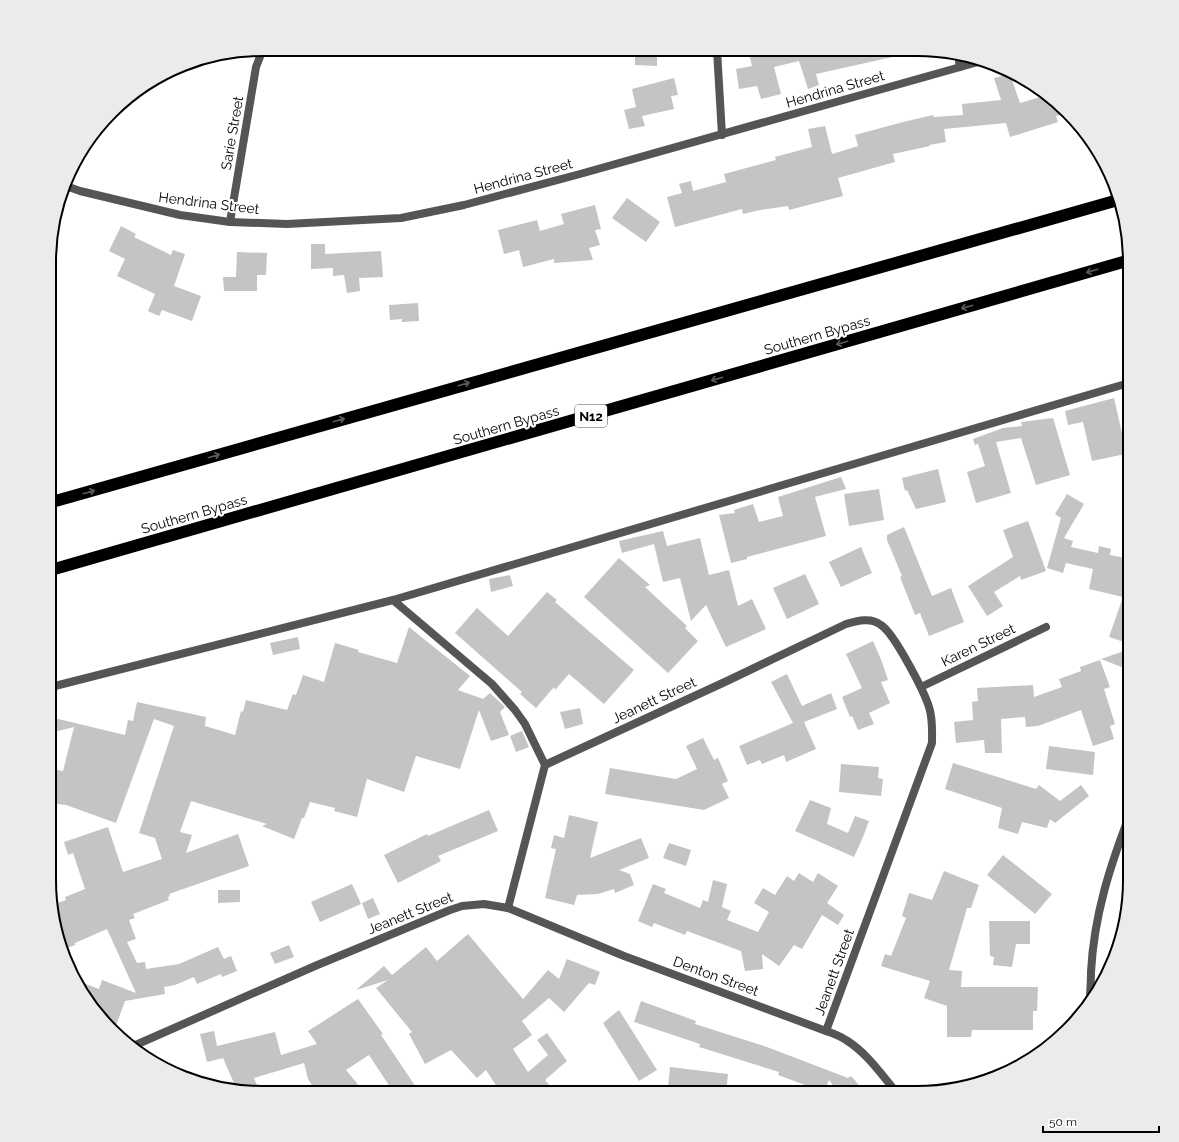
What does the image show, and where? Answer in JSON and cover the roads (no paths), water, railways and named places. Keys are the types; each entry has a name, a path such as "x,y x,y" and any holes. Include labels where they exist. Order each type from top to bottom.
{"highway":[{"path":"56,501 1114,201"},
{"name":"Southern Bypass","path":"56,569 1123,262"}],"street":[{"name":"Sarie Street","path":"230,222 256,67 260,56"},
{"path":"717,56 722,135"},
{"path":"959,60 960,67"},
{"name":"Hendrina Street","path":"70,188 180,215 230,222 287,224 401,218 485,199 580,174 972,64"},
{"path":"56,686 393,600 1122,385"},
{"path":"393,600 492,684 526,724 545,765 508,908"},
{"name":"Jeanett Street","path":"545,765 846,624 871,620 881,624 893,639 921,687 929,707 932,721 930,748 826,1031"},
{"name":"Karen Street","path":"921,687 1046,627"},
{"path":"1090,990 1092,952 1098,913 1108,873 1123,833"},
{"name":"Jeanett Street","path":"139,1044 315,966 450,910 462,906 484,904 508,908"},
{"name":"Denton Street","path":"508,908 624,956 844,1039 858,1049 891,1086"}]}
